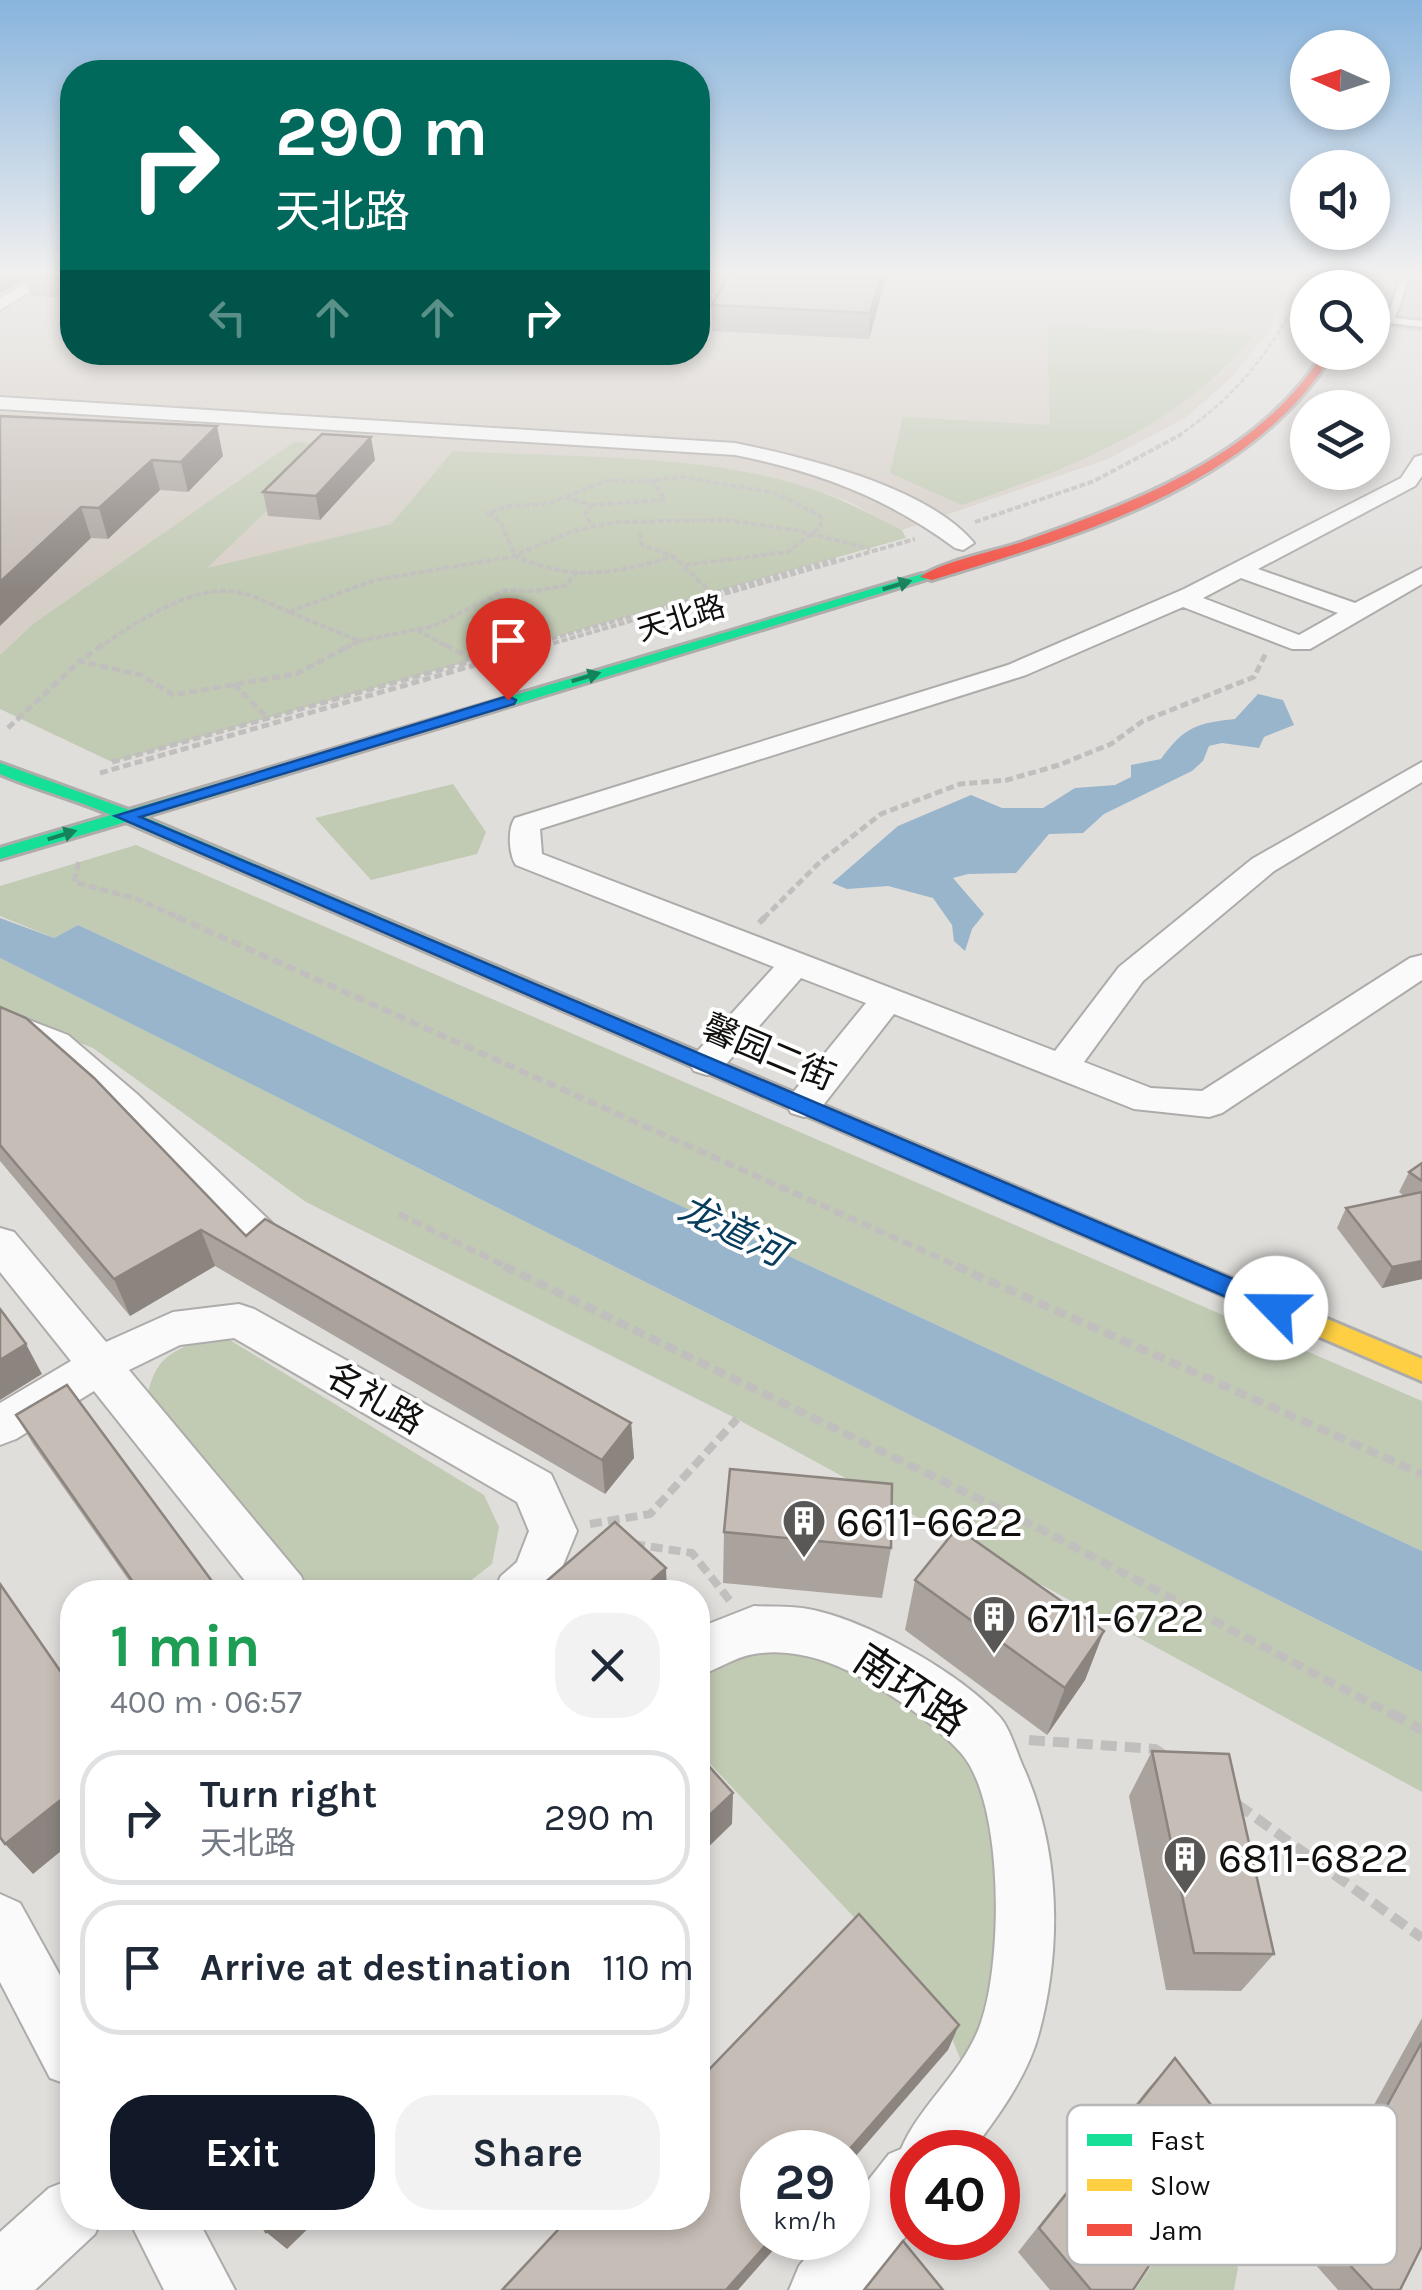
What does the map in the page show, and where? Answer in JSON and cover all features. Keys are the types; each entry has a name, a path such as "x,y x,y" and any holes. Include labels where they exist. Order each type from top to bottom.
{"main road":[{"name":"天北路","path":"0,854 993,556 1136,502 1235,448 1292,408 1313,377"},
{"name":"天北路","path":"753,604 951,534 1106,494 1204,444 1258,404 1268,391"},
{"path":"4,738 88,799"},
{"path":"0,768 45,788 88,799"},
{"path":"40,814 124,788"},
{"name":"馨园二街","path":"88,799 1422,1370"}],"street":[{"path":"0,403 734,449 798,460 842,474 951,534"},
{"path":"1422,460 1408,482 1182,598 1017,670 525,824 527,859 1147,1100 1209,1104 1422,965"},
{"path":"1238,569 1358,613"},
{"path":"1182,598 1301,644 1422,574"},
{"path":"1388,596 1422,605"},
{"path":"1062,1067 1130,974 1263,865 1422,770"},
{"path":"707,1063 796,963"},
{"path":"804,1104 888,1000"},
{"path":"0,1020 56,1043 124,1103 257,1233"},
{"path":"0,1242 274,1580"},
{"name":"名礼路","path":"0,1426 102,1364 173,1329 239,1321 535,1488 553,1531"},
{"path":"532,1580 553,1531"},
{"name":"南环路","path":"710,1647 754,1630 807,1632 856,1647 912,1678 982,1736 1014,1810 1026,1876 1022,1952 1008,2034 975,2098 950,2130"},
{"path":"0,1924 60,2034"},
{"path":"823,2290 890,2205"},
{"path":"0,2277 60,2222"},
{"path":"168,2230 201,2290"}],"path":[{"path":"68,782 951,534 1107,475 1224,402 1247,377"},
{"path":"112,762 870,548 951,534 1101,474"},
{"path":"674,557 603,576 546,569 515,556 501,524 488,513 508,503 540,505 607,479 688,478 782,495 808,505 820,516 821,526 788,552 684,565"},
{"path":"563,496 591,506 665,500 652,480"},
{"path":"591,506 585,515 593,526"},
{"path":"289,612 376,580 515,556 542,542 593,526 631,520 689,519 813,533 870,548"},
{"path":"640,533 642,544 674,557 713,594"},
{"path":"80,661 132,671 164,685 173,695 296,674 358,641 434,626 506,590 536,591 566,585 578,571"},
{"path":"4,738 99,644 187,598 217,591 248,594 358,641"},
{"path":"416,629 476,661"},
{"path":"740,942 821,861 881,814 960,784 1007,780 1059,766 1111,744 1144,721 1221,694 1254,677 1264,654 1301,644"},
{"path":"234,683 268,718"},
{"path":"89,859 78,862 74,882 137,899 1422,1474"},
{"path":"399,1214 1044,1531 1422,1730"},
{"path":"553,1531 650,1514 737,1418"},
{"path":"623,1542 692,1553 754,1630"},
{"path":"982,1736 1155,1749 1171,1760"},
{"path":"1220,1793 1422,1938"}],"shaded area":[{"path":"0,377 1232,377 1185,418 1108,459 902,530 847,501 793,483 731,471 453,451 391,524 205,569 295,442 33,624 0,655"}],"green space":[{"path":"1049,377 1214,377 1157,420 1120,441 1043,476 962,505 890,473 903,417 1050,425"},
{"path":"294,442 336,444 207,568 391,524 453,451 627,458 757,474 837,499 902,530 906,538 112,762 0,709 0,655 33,624"},
{"path":"453,784 486,832 477,854 371,880 315,818"},
{"path":"136,845 1422,1401 1422,1551 78,925 54,938 0,916 0,886"},
{"path":"0,958 1422,1672 1422,1792 737,1419 306,1202 93,1048 0,1011"},
{"path":"203,1339 228,1339 484,1495 499,1527 492,1564 471,1580 296,1580 146,1402 158,1368 179,1349"},
{"path":"754,1630 912,1678 1014,1810 975,2097 941,2010 710,1764 710,1647"},
{"path":"1152,2265 1238,2267 1234,2290 1135,2290"}],"water":[{"path":"1258,694 1283,700 1294,725 1264,737 1259,748 1222,743 1209,746 1203,761 1192,771 1104,814 1083,833 1049,834 1016,873 953,878 984,914 972,929 965,951 954,941 952,925 933,898 888,886 847,889 832,883 898,826 971,795 1002,808 1043,808 1075,788 1115,785 1131,777 1131,765 1161,759 1192,728 1235,719"},
{"name":"龙道河","path":"0,918 54,938 78,925 1422,1551 1422,1672 0,958"}],"building":[{"path":"0,416 217,426 181,462 152,460 99,508 81,507 0,582"},
{"path":"322,434 371,437 316,496 263,492"},
{"path":"0,1007 26,1018 94,1078 246,1236 265,1219 631,1423 602,1460 201,1230 114,1279 0,1145"},
{"path":"1422,1163 1422,1181 1409,1172"},
{"path":"1422,1192 1422,1261 1392,1267 1346,1208"},
{"path":"0,1309 26,1344 0,1360"},
{"path":"67,1385 211,1580 132,1580 16,1415"},
{"path":"730,1469 892,1484 891,1548 724,1532"},
{"path":"615,1522 666,1568 652,1580 548,1580"},
{"path":"957,1528 1104,1631 1065,1688 915,1580"},
{"path":"0,1584 60,1671 60,1800 5,1844 0,1837"},
{"path":"1152,1751 1229,1754 1274,1954 1194,1953"},
{"path":"710,1767 733,1793 710,1815"},
{"path":"859,1914 959,2025 866,2130 740,2130 740,2260 753,2260 726,2290 502,2290 558,2230 710,2230 710,2069"},
{"path":"1422,2042 1422,2246 1400,2290 1373,2290 1350,2265 1397,2265 1397,2105 1387,2105"},
{"path":"1175,2058 1211,2105 1137,2105"},
{"path":"1067,2193 1067,2261 1039,2228"},
{"path":"890,2257 919,2260 943,2290 864,2290"},
{"path":"1070,2265 1150,2265 1133,2290 1091,2290"}],"traffic: fast":[{"path":"0,854 927,577"},
{"path":"0,768 45,788 88,799 1022,1199"}],"traffic: slow":[{"path":"1022,1199 1422,1370"}],"traffic: jam":[{"path":"927,577 1076,527 1180,481 1228,454 1269,424 1314,377"}],"place":[{"name":"6611-6622","path":"804,1559"},
{"name":"6711-6722","path":"994,1655"},
{"name":"6811-6822","path":"1185,1895"}],"route":[{"path":"508,700 124,816 1276,1308"}]}
